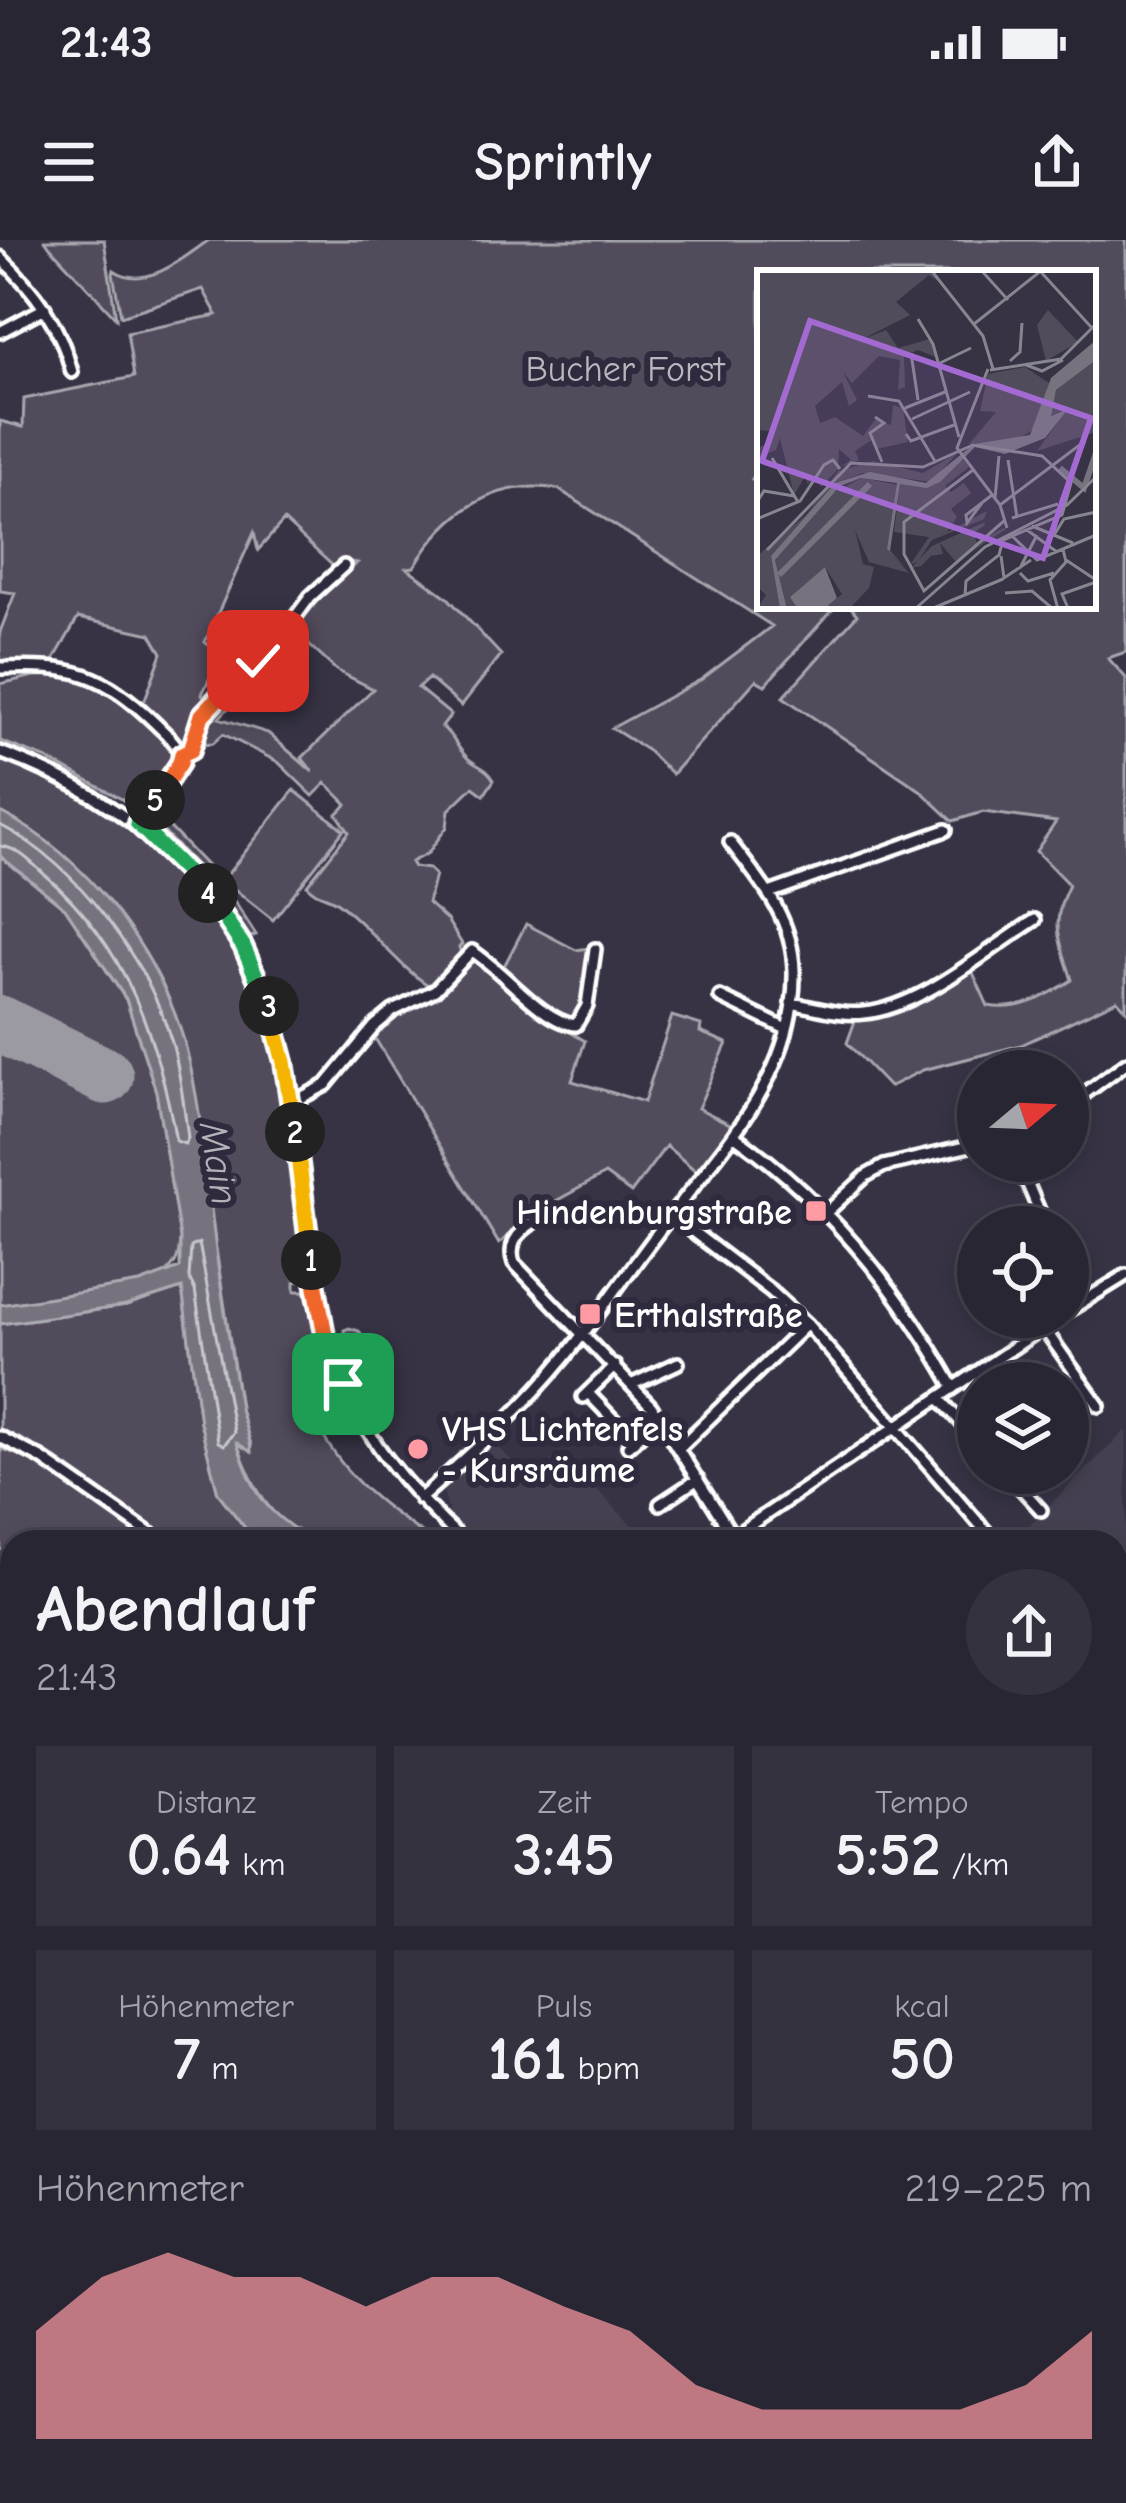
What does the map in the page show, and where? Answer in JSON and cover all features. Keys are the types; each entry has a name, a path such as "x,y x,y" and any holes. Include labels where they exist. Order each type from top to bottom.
{"street":[{"path":"0,257 45,308 72,372"},
{"path":"0,332 45,308"},
{"path":"182,754 191,750 202,715 273,647 310,598 344,566"},
{"path":"0,672 29,668 76,672 111,684 165,732 182,754"},
{"path":"0,752 66,779 137,823 204,887 243,946 277,1031 325,1335 371,1438 420,1499 452,1530"},
{"path":"137,823 182,754"},
{"path":"770,893 946,830"},
{"path":"420,1499 522,1402 583,1333 735,1136 770,1079 786,1029 795,976 792,947 770,893 730,842"},
{"path":"790,1003 860,1014 885,1010 912,1000 1035,920"},
{"path":"291,1103 318,1091 375,1026 393,1011 435,990 472,951 494,964 558,1020 576,1025 587,1006 596,949"},
{"path":"721,997 786,1029"},
{"path":"1089,1090 1126,1063"},
{"path":"735,1136 827,1212 898,1299 954,1388"},
{"path":"827,1212 884,1166 957,1149"},
{"path":"556,1211 524,1228 513,1240 510,1254 514,1263 633,1384 679,1448 724,1530"},
{"path":"671,1215 807,1324 984,1530"},
{"path":"1089,1298 1126,1275"},
{"path":"679,1448 807,1324"},
{"path":"743,1530 1028,1338"},
{"path":"1050,1338 1099,1406"},
{"path":"633,1384 678,1363"},
{"path":"616,1366 585,1395 631,1443 659,1418"},
{"path":"939,1398 957,1418"},
{"path":"0,1437 41,1458 145,1530"},
{"path":"660,1504 698,1480"},
{"path":"1026,1494 1041,1510"}],"shaded area":[{"path":"1126,1430 1126,1530 1026,1530 1061,1494 1089,1494 1089,1466"},
{"path":"492,1441 532,1481 560,1452 636,1530 467,1530 449,1514 443,1489"}],"green space":[{"path":"45,240 104,240 116,318 50,247"},
{"name":"Bucher Forst","path":"209,240 1126,240 1126,652 1108,658 1126,678 1126,1010 1117,1000 1021,1045 957,1050 957,1061 923,1070 889,1087 847,1043 855,1021 910,1006 970,966 988,1006 1022,1005 1072,980 1058,922 1069,885 1036,851 1056,822 983,812 953,821 920,790 783,697 857,615 852,609 1096,609 1096,270 757,270 757,475 752,479 757,483 757,609 833,609 765,685 756,680 672,774 648,751 612,728 702,679 772,626 558,489 513,489 493,495 441,530 414,567 407,568 448,598 501,655 461,706 429,678 418,688 451,715 442,727 494,780 484,795 473,787 449,810 447,827 428,853 411,862 435,875 428,903 447,920 462,944 462,957 431,987 351,914 307,885 349,832 337,814 347,804 326,783 313,796 278,762 223,734 213,743 186,745 144,702 162,653 151,634 78,618 51,665 0,663 0,632 15,593 0,591 0,421 23,427 24,399 134,377 127,333 217,315 203,289 121,316 114,270 126,276 152,275","holes":["284,521 333,566 357,563 329,587 293,630 336,670 373,689 302,758 313,772 268,733 219,718 240,696 240,688 236,679 225,674 204,697 221,655 205,642 254,533 258,550"]},
{"path":"63,675 109,693 168,743 170,767 144,802 131,804 45,758 0,741 0,684"},
{"path":"0,760 92,801 173,863 208,901 236,942 259,988 274,1037 308,1274 295,1282 295,1291 305,1291 322,1347 306,1352 313,1383 299,1388 325,1439 354,1477 418,1530 296,1530 269,1507 252,1479 236,1440 251,1444 241,1414 185,1044 155,975 114,910 63,855 0,812"},
{"path":"294,790 344,830 273,920 223,880"},
{"path":"154,811 221,881 256,935 250,937 218,888 151,819"},
{"path":"0,856 65,908 126,1000 156,1091 180,1238 174,1264 155,1279 114,1290 0,1305"},
{"path":"526,924 576,950 589,948 580,1017 574,1022 545,1007 503,968"},
{"path":"473,960 540,1014 585,1041 572,1081 644,1102 672,1016 701,1025 700,1032 727,1043 698,1108 732,1125 696,1171 666,1146 631,1193 605,1174 527,1217 499,1244 373,1035 392,1017 432,997"},
{"path":"182,1288 200,1422 218,1493 247,1530 154,1530 0,1431 0,1324 126,1306"},
{"path":"344,1330 359,1331 378,1356 356,1364"},
{"path":"1,1448 36,1462 130,1530 1,1530"}],"water":[{"path":"0,812 32,831 90,880 138,941 173,1009 197,1100 220,1280 251,1452 237,1443 264,1502 297,1530 247,1530 218,1493 200,1422 182,1288 126,1306 0,1324 0,1305 140,1283 180,1268 180,1238 156,1091 126,999 65,908 0,856"}],"runway":[{"path":"0,1024 105,1076"}],"place":[{"name":"Hindenburgstraße","path":"816,1211"},
{"name":"Erthalstraße","path":"590,1314"},
{"name":"VHS Lichtenfels - Kursräume","path":"418,1449"}],"route":[{"path":"258,661 202,715 191,750 182,754 137,823 204,887 243,946 269,1005 291,1103 318,1306 343,1384"}],"water label":[{"name":"Main","path":"220,1163"}]}
